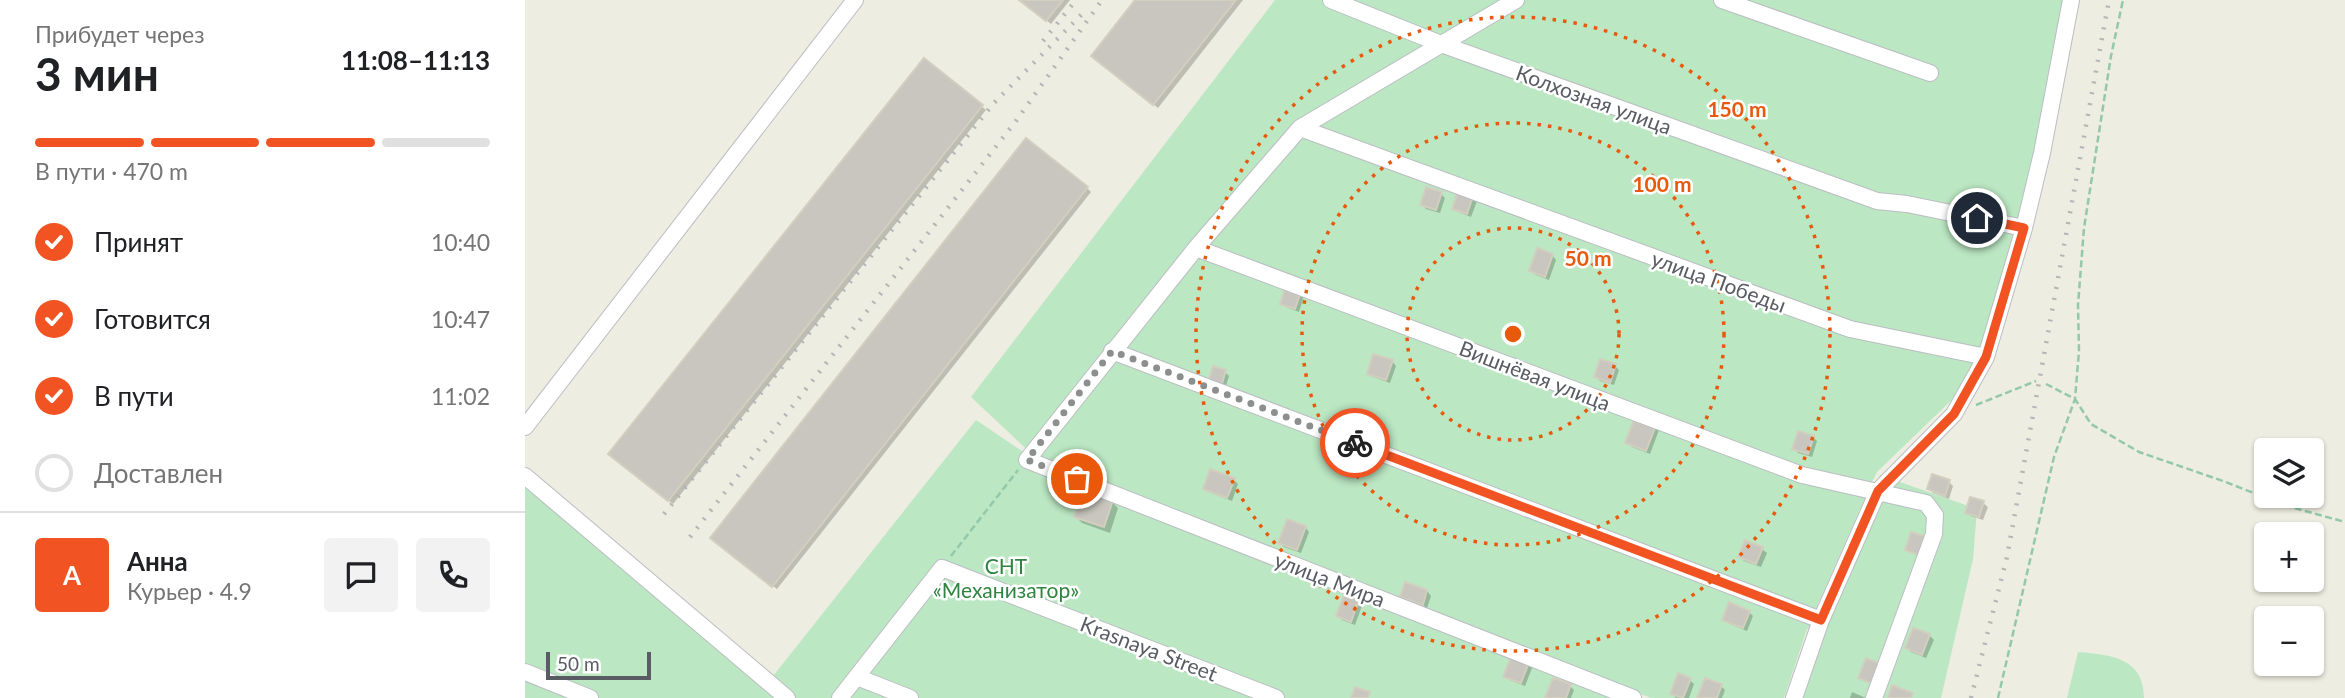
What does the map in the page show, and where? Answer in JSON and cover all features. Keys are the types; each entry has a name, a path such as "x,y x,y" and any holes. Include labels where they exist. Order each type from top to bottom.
{"street":[{"path":"525,426 855,0"},
{"name":"Колхозная улица","path":"1331,0 1441,44 1877,201 1907,204 2024,228"},
{"path":"1027,460 1196,248 1300,128 1516,0"},
{"path":"1722,0 1930,73"},
{"path":"1794,698 1821,620 1878,491 1954,414 1986,357 2024,228 2042,153 2071,0"},
{"name":"улица Победы","path":"1300,128 1850,329 1986,357"},
{"name":"Вишнёвая улица","path":"1196,248 1802,475 1926,503 1935,515 1934,534 1874,698"},
{"path":"1112,351 1821,620"},
{"name":"улица Мира","path":"1027,460 1633,698"},
{"path":"525,477 787,698"},
{"path":"840,698 942,568"},
{"name":"Krasnaya Street","path":"942,568 1276,698"},
{"path":"525,672 590,698"},
{"path":"857,677 910,698"}],"path":[{"path":"1998,698 2054,457 2075,399 2084,228 2111,56 2123,0"},
{"path":"1954,414 2036,381"},
{"path":"2046,384 2075,399 2091,424 2139,452 2287,506 2345,522"},
{"path":"942,568 1027,460"}],"green space":[{"path":"1275,0 2076,0 1990,363 1877,472 1871,484 1876,485 1880,475 1977,509 1973,559 1941,698 1788,698 1818,622 1807,629 1784,698 1651,698 1036,458 971,397","holes":["1866,496 1870,497 1817,616 1814,613"]},
{"name":"СНТ «Механизатор»","path":"976,420 1035,460 1642,698 525,698 525,467 770,680"},
{"path":"2078,652 2113,657 2132,666 2142,684 2144,698 2067,698"}],"building":[{"path":"1019,0 1063,0 1046,21"},
{"path":"1135,0 1236,0 1153,105 1091,56"},
{"path":"924,58 983,105 668,501 608,454"},
{"path":"1026,138 1088,187 772,587 710,538"},
{"path":"1426,187 1442,192 1436,210 1420,205"},
{"path":"1458,191 1473,196 1467,214 1452,209"},
{"path":"1537,248 1553,254 1545,277 1529,271"},
{"path":"1286,285 1301,291 1295,309 1280,304"},
{"path":"1373,354 1393,360 1386,380 1367,374"},
{"path":"1600,359 1616,364 1610,383 1594,377"},
{"path":"1213,366 1226,370 1221,387 1208,382"},
{"path":"1635,417 1656,425 1646,451 1625,443"},
{"path":"1798,431 1814,436 1808,454 1792,449"},
{"path":"1210,469 1235,478 1227,498 1203,489"},
{"path":"1932,474 1950,480 1945,496 1927,489"},
{"path":"1083,490 1113,500 1104,527 1074,517"},
{"path":"1970,497 1984,501 1979,517 1965,513"},
{"path":"1287,519 1306,526 1297,550 1278,543"},
{"path":"1911,532 1927,537 1921,556 1905,550"},
{"path":"1745,540 1763,547 1756,564 1738,557"},
{"path":"1405,582 1427,590 1423,605 1400,597"},
{"path":"1345,592 1360,597 1351,622 1336,616"},
{"path":"1729,602 1750,611 1743,628 1722,620"},
{"path":"1913,628 1930,634 1922,655 1905,648"},
{"path":"1511,656 1529,662 1521,683 1503,677"},
{"path":"1866,658 1884,665 1875,685 1858,678"},
{"path":"1678,673 1691,678 1683,698 1670,694"},
{"path":"1553,678 1571,684 1566,698 1545,698"},
{"path":"1705,678 1722,684 1717,698 1697,698"},
{"path":"1892,685 1913,693 1911,698 1888,698"},
{"path":"1355,687 1370,692 1368,698 1351,698"}],"railway":[{"path":"1043,41 1076,0"},
{"path":"690,537 1016,121 1102,0"},
{"path":"1971,698 2007,557 2109,0"},
{"path":"664,514 993,104 1086,10"}],"way so far":[{"path":"1077,479 1027,460 1112,351 1355,443"}],"route":[{"path":"1355,443 1821,620 1878,491 1954,414 1986,357 2024,228 1977,218"}]}
